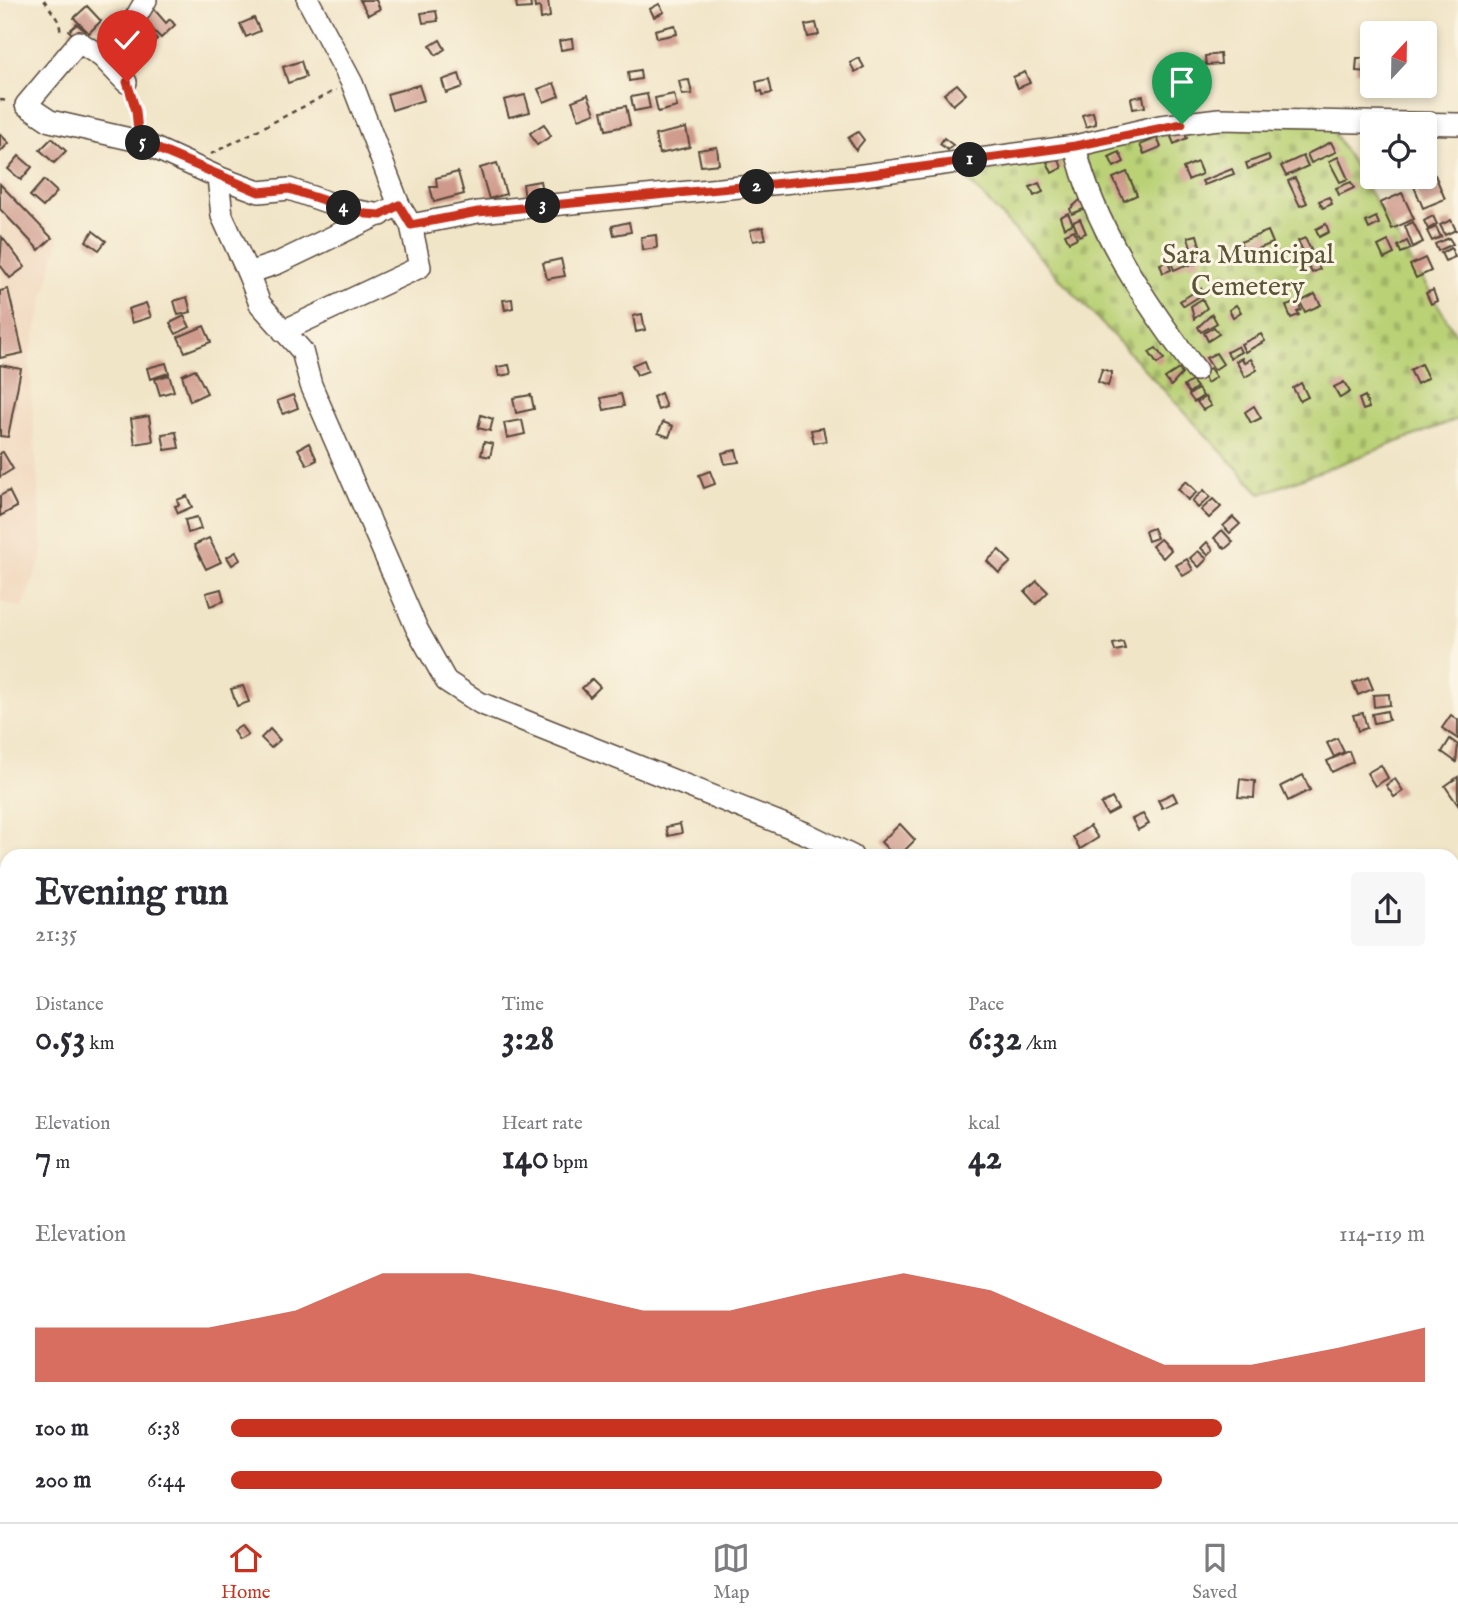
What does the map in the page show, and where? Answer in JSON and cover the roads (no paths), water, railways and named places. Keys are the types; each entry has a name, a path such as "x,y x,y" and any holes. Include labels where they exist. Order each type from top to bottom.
{"street":[{"path":"102,57 133,22 146,0"},
{"path":"308,0 352,83 390,210"},
{"path":"127,82 102,57 79,42 26,105 50,121 139,141 218,177 259,192 289,189 347,209 390,210 411,225 420,267 283,331"},
{"path":"411,225 478,212 832,179 1075,146 1160,126 1219,119 1458,124"},
{"path":"1075,146 1081,171 1126,268 1196,370"},
{"path":"218,177 222,216 260,304 302,351 311,385 417,629 446,681 480,702 806,833 838,849"},
{"path":"248,273 390,210"}],"park label":[{"name":"Sara Municipal Cemetery","path":"1248,269"}]}
